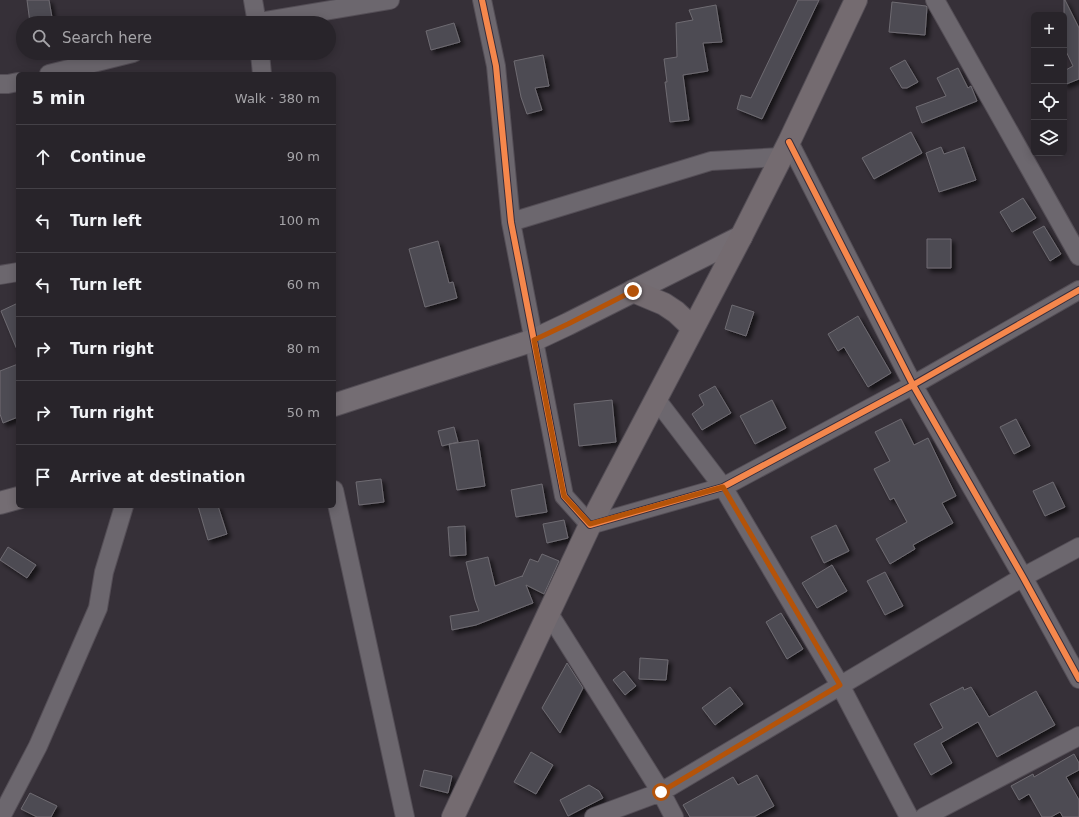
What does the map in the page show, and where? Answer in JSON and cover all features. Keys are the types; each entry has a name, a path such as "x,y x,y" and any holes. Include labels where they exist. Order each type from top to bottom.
{"highway":[{"path":"453,817 590,524 741,237 856,0"},
{"path":"633,291 664,304 676,312 693,328"}],"main road":[{"path":"336,404 534,340 741,237"},
{"path":"0,503 16,499"}],"street":[{"path":"254,0 255,16"},
{"path":"297,16 390,0"},
{"path":"482,0 496,66 511,222 564,496 590,524 723,487 914,385 1079,290"},
{"path":"935,0 1079,256"},
{"path":"57,72 105,60"},
{"path":"261,60 262,72"},
{"path":"0,84 16,82"},
{"path":"511,222 710,161 785,149 914,385 1079,679"},
{"path":"0,275 16,272"},
{"path":"656,399 723,487 840,685 909,817"},
{"path":"336,499 405,817"},
{"path":"1,817 38,746 98,608 104,572 123,508"},
{"path":"594,817 661,792 1023,577 1079,548"},
{"path":"548,612 661,792 674,817"},
{"path":"924,817 1079,736"}],"building":[{"path":"27,0 49,0 52,16 29,16"},
{"path":"798,0 819,0 762,119 737,109 741,95 751,98"},
{"path":"1065,0 1079,28 1079,79 1067,84 1067,69 1073,66 1067,53 1067,12 1064,12"},
{"path":"892,2 927,7 925,35 889,32"},
{"path":"716,5 722,42 703,43 708,71 683,75 689,120 670,122 664,59 677,57 676,23 693,20 689,10"},
{"path":"454,23 460,42 431,50 426,31"},
{"path":"543,55 549,86 535,88 542,110 527,114 521,97 514,61"},
{"path":"905,60 918,82 907,88 902,88 890,68"},
{"path":"958,68 968,88 971,86 977,101 922,123 916,107 946,96 937,78"},
{"path":"911,132 922,153 874,179 862,158"},
{"path":"941,147 944,154 964,147 976,180 939,192 926,153"},
{"path":"1023,198 1036,218 1012,232 1000,212"},
{"path":"1044,226 1061,254 1050,261 1033,232"},
{"path":"927,239 951,239 951,268 927,268"},
{"path":"438,241 449,283 453,282 457,298 425,307 409,249"},
{"path":"16,304 16,347 1,311"},
{"path":"732,305 754,312 746,336 725,329"},
{"path":"858,316 891,373 868,387 844,347 838,351 828,334"},
{"path":"16,365 16,418 3,423 0,414 0,371"},
{"path":"715,386 731,413 702,430 692,414 704,405 699,395"},
{"path":"612,400 616,442 579,446 574,404"},
{"path":"772,400 786,428 755,444 740,416"},
{"path":"901,419 914,445 928,438 956,496 942,503 953,523 913,545 915,549 890,564 876,539 907,522 894,498 890,500 874,469 890,461 875,432"},
{"path":"1016,419 1030,446 1014,454 1000,427"},
{"path":"454,427 458,442 442,446 438,431"},
{"path":"478,440 485,486 457,490 449,444"},
{"path":"381,479 384,502 359,505 356,482"},
{"path":"1053,482 1065,507 1045,516 1033,491"},
{"path":"542,484 547,512 516,517 511,490"},
{"path":"199,508 219,508 227,534 208,540"},
{"path":"564,520 568,538 547,543 543,524"},
{"path":"836,525 849,551 824,563 811,537"},
{"path":"465,526 466,555 450,556 448,527"},
{"path":"8,547 36,565 27,578 0,560"},
{"path":"542,554 559,561 544,594 526,585 533,603 476,625 452,630 450,616 479,611 466,562 488,557 495,586 522,577 530,559 538,562"},
{"path":"832,565 847,591 817,608 802,583"},
{"path":"885,572 903,606 885,615 867,581"},
{"path":"781,613 803,649 787,659 766,622"},
{"path":"640,658 668,660 666,680 639,679"},
{"path":"567,663 583,688 560,733 542,708"},
{"path":"624,671 636,686 625,695 613,680"},
{"path":"730,687 743,704 715,725 702,708"},
{"path":"963,687 964,690 971,687 989,717 1036,691 1055,725 997,757 978,722 941,743 952,763 931,775 914,744 943,728 930,704"},
{"path":"531,752 553,765 536,794 514,782"},
{"path":"1074,754 1079,763 1079,770 1066,777 1079,800 1079,817 1063,817 1060,812 1051,817 1042,817 1029,794 1019,800 1011,786 1033,774 1034,777"},
{"path":"424,770 452,776 448,793 420,786"},
{"path":"757,775 774,806 754,817 690,817 683,805 733,777 738,785"},
{"path":"589,785 599,791 603,798 568,816 560,800"},
{"path":"30,793 57,806 51,817 37,817 21,809"}],"cycle path":[{"path":"482,0 496,66 511,222 564,496 590,525 723,487 913,385 1079,290"},
{"path":"789,142 913,385 1023,577 1079,679"}],"route":[{"path":"633,291 534,340 564,496 590,524 723,487 840,685 661,792"}]}
